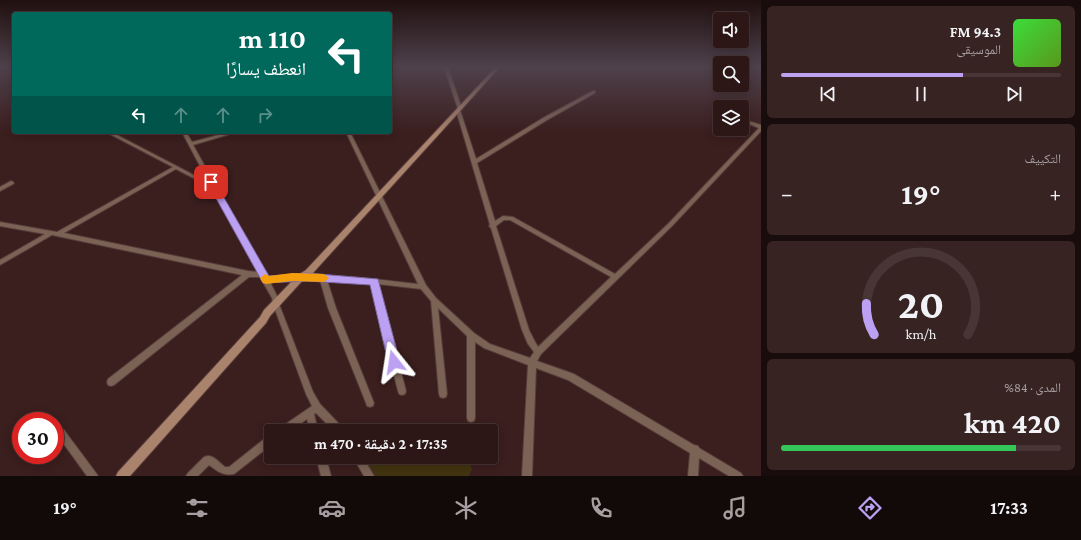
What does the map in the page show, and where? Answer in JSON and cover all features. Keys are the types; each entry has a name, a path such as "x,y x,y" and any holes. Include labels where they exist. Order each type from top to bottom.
{"main road":[{"path":"122,476 263,320 271,316 279,302 306,275 477,89"}],"street":[{"path":"453,89 475,162 492,226 532,343 538,352"},
{"path":"475,162 545,119 594,92"},
{"path":"526,476 532,362 538,352 670,225 761,127 749,123"},
{"path":"112,134 204,182 215,190"},
{"path":"185,134 215,190 240,230 279,302 310,394 317,407 333,424"},
{"path":"191,144 228,134"},
{"path":"349,134 380,195 423,287 434,300 471,335 487,346 571,377 640,419 696,449 738,476"},
{"path":"58,234 175,168"},
{"path":"0,189 11,183"},
{"path":"492,226 503,218 511,218 616,277"},
{"path":"0,224 58,234 265,277 306,275 323,278 423,287"},
{"path":"0,263 51,233"},
{"path":"111,382 248,274"},
{"path":"323,278 332,308 370,403"},
{"path":"374,282 402,390"},
{"path":"434,300 443,394"},
{"path":"471,335 471,418"},
{"path":"294,424 317,407"},
{"path":"310,413 312,424"},
{"path":"64,438 93,476"},
{"path":"191,476 206,460 212,461 222,471 227,473 264,445"},
{"path":"693,476 696,449"},
{"path":"323,464 326,476"},
{"path":"362,464 369,476"}],"shaded area":[{"path":"366,464 470,464 472,469 469,476 373,476"}],"slow traffic":[{"path":"265,278 266,280 292,277 324,278"}],"route":[{"path":"211,182 240,230 266,280 307,277 374,282 394,362"}]}
